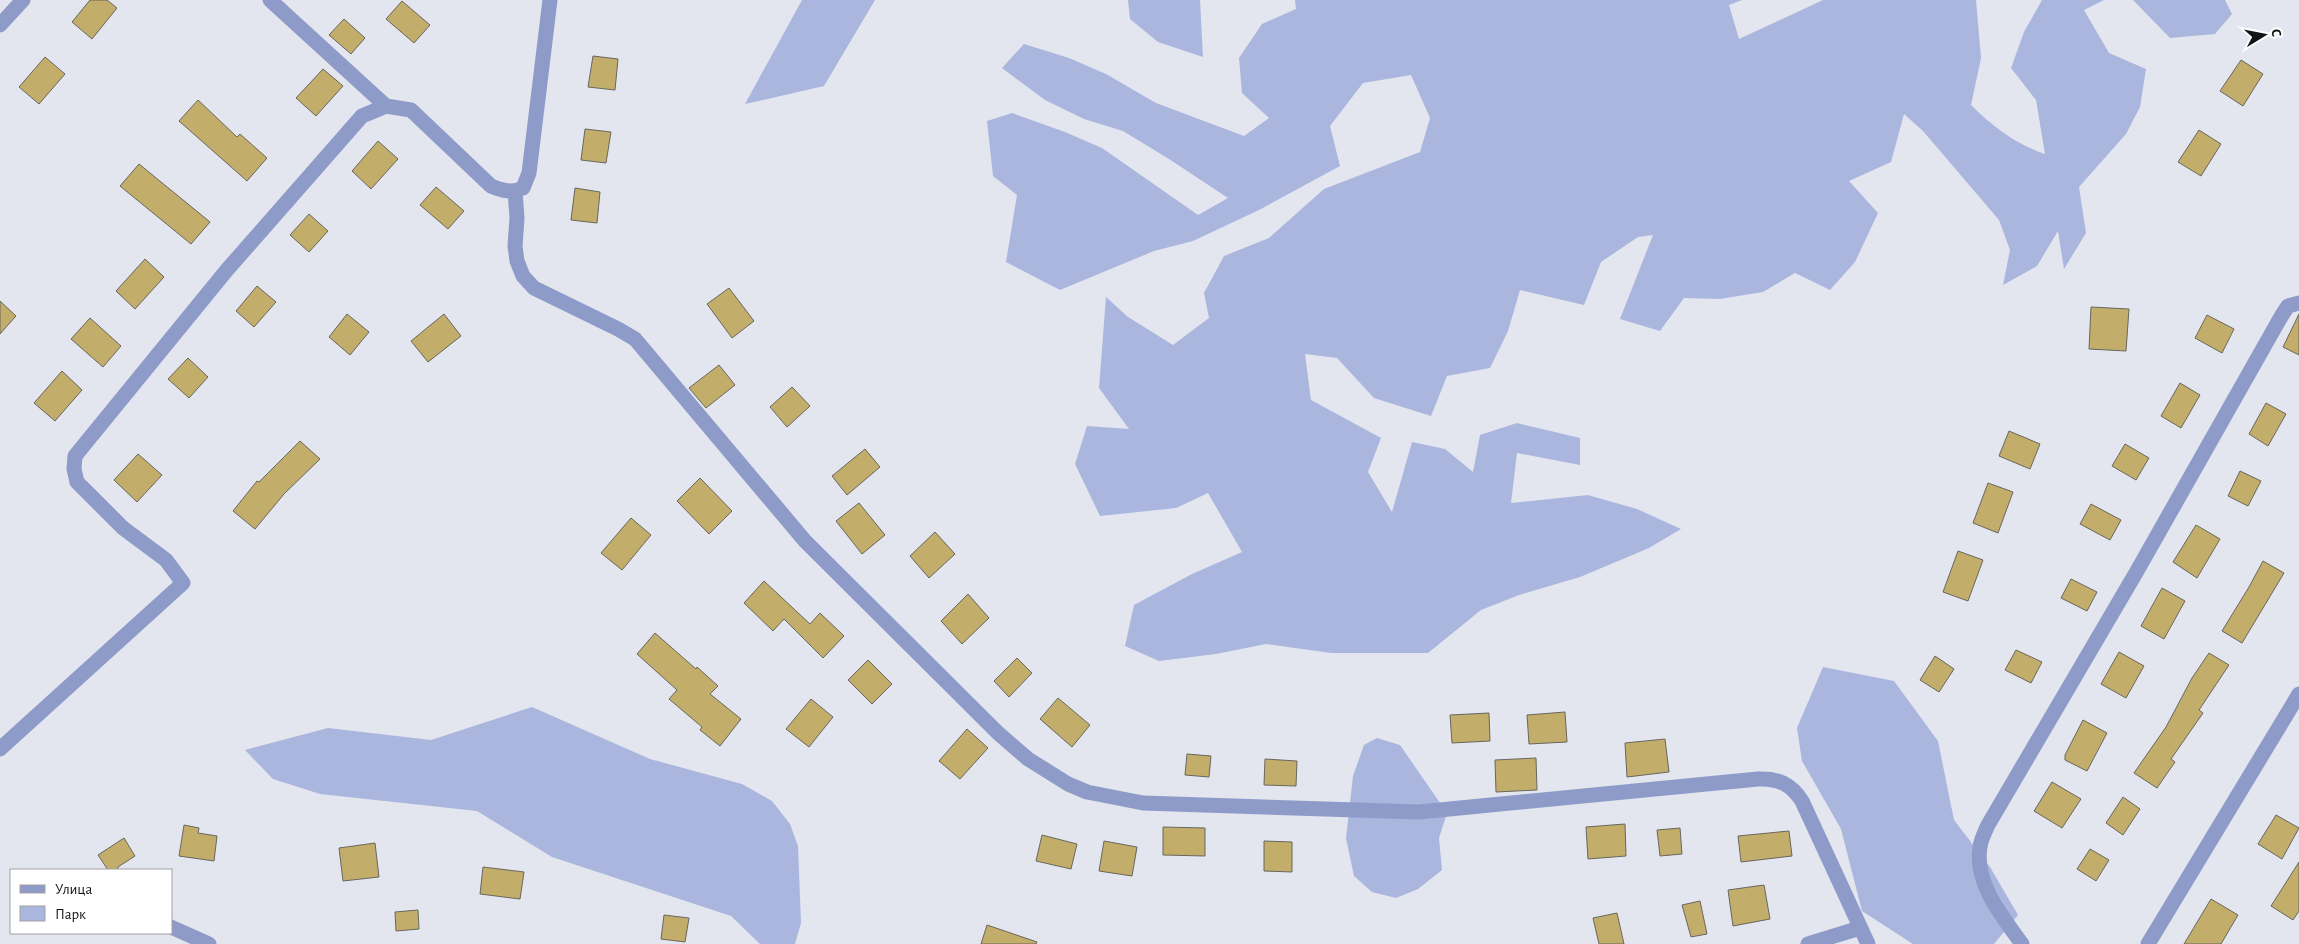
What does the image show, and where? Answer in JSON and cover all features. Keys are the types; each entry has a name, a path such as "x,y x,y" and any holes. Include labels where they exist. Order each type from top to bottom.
{"street":[{"path":"0,25 23,0"},
{"path":"270,0 386,106"},
{"path":"0,749 183,584 166,560 123,528 77,482 74,469 75,456 226,271 362,116 386,106 411,110 491,186 503,191 515,191 523,188 529,174 550,0"},
{"path":"515,191 518,218 515,246 517,261 523,276 534,288 635,339 805,540 998,733 1028,759 1068,784 1087,792 1143,803 1418,812 1748,780 1778,780 1791,787 1802,801 1868,944"},
{"path":"2022,944 1992,900 1982,875 1979,860 1980,845 1988,825 2137,571 2282,315 2288,306 2299,303"},
{"path":"2148,944 2299,694"},
{"path":"172,926 209,944"},
{"path":"1808,944 1860,928"}],"green space":[{"path":"802,0 875,0 824,86 745,104"},
{"path":"1128,0 1200,0 1203,57 1158,42 1130,19"},
{"path":"1295,0 1742,0 1729,5 1739,39 1823,0 1976,0 1981,58 1971,105 2005,134 2045,154 2036,100 2011,68 2024,32 2042,0 2104,0 2084,10 2109,53 2146,69 2140,107 2126,134 2079,187 2086,233 2064,269 2058,231 2037,266 2003,285 2010,250 1999,220 1923,131 1904,114 1891,162 1849,181 1878,213 1855,262 1830,290 1795,273 1763,292 1720,299 1684,298 1660,331 1620,319 1653,235 1638,237 1601,262 1584,305 1520,290 1508,331 1490,368 1447,376 1431,416 1374,398 1337,358 1305,354 1311,400 1381,438 1368,472 1392,512 1412,442 1445,449 1473,472 1480,435 1517,423 1580,438 1580,465 1517,453 1511,503 1588,495 1637,509 1681,529 1649,548 1580,577 1519,595 1481,610 1428,653 1331,653 1266,644 1216,654 1159,661 1125,646 1134,605 1192,574 1242,552 1208,493 1176,508 1100,516 1075,464 1087,426 1129,429 1099,388 1106,297 1128,317 1173,345 1209,318 1204,293 1224,256 1269,238 1324,189 1420,152 1430,118 1411,75 1363,83 1330,126 1340,166 1259,210 1193,241 1154,251 1060,290 1006,262 1017,195 993,176 987,121 1012,113 1065,132 1102,148 1198,215 1228,198 1123,131 1084,119 1045,100 1002,68 1024,44 1069,58 1106,74 1156,103 1244,136 1269,118 1242,93 1239,58 1262,24 1296,9"},
{"path":"2133,0 2225,0 2232,14 2215,34 2170,38"},
{"path":"1823,667 1894,681 1938,741 1954,820 1990,867 2018,915 1994,944 1913,944 1862,911 1841,829 1802,761 1797,728"},
{"path":"532,707 650,759 742,784 772,801 790,824 798,846 801,923 795,944 760,944 731,916 552,857 477,811 320,794 273,779 245,750 328,728 431,740"},
{"path":"1377,738 1400,745 1447,813 1439,838 1442,870 1418,889 1396,898 1372,892 1354,876 1346,838 1353,776 1364,745"}],"building":[{"path":"90,0 107,0 117,8 92,39 72,22"},
{"path":"402,1 430,25 414,43 386,19"},
{"path":"344,19 365,38 351,54 329,35"},
{"path":"593,56 618,59 615,90 588,87"},
{"path":"45,57 65,74 39,104 19,87"},
{"path":"2241,60 2263,74 2243,106 2220,91"},
{"path":"323,69 343,86 316,116 296,98"},
{"path":"198,100 237,137 240,134 267,158 247,181 179,121"},
{"path":"585,129 611,132 606,163 581,160"},
{"path":"2199,130 2221,144 2201,176 2178,162"},
{"path":"378,141 398,159 371,189 352,171"},
{"path":"139,164 210,222 191,244 120,186"},
{"path":"436,187 464,211 448,229 420,205"},
{"path":"575,188 600,192 597,223 571,220"},
{"path":"309,214 328,231 309,252 290,235"},
{"path":"145,259 164,277 135,309 116,291"},
{"path":"257,286 276,302 254,327 236,311"},
{"path":"729,288 754,321 732,338 707,304"},
{"path":"0,301 16,316 0,334"},
{"path":"2091,307 2129,309 2126,351 2089,349"},
{"path":"347,314 369,332 350,355 329,337"},
{"path":"444,314 461,336 428,362 411,341"},
{"path":"2299,314 2299,355 2283,347"},
{"path":"2207,315 2234,329 2222,353 2195,338"},
{"path":"90,318 121,346 103,367 71,339"},
{"path":"188,358 208,377 189,398 168,379"},
{"path":"719,365 735,385 706,408 689,388"},
{"path":"62,371 82,390 55,421 34,403"},
{"path":"2180,383 2200,395 2181,428 2161,416"},
{"path":"792,387 810,406 787,427 770,407"},
{"path":"2266,403 2286,414 2268,446 2249,434"},
{"path":"2009,431 2040,444 2030,469 1999,456"},
{"path":"300,441 320,459 284,494 255,529 233,511 257,481 259,482"},
{"path":"2125,444 2149,458 2136,480 2112,466"},
{"path":"865,449 880,467 847,495 832,476"},
{"path":"138,454 162,475 137,502 114,480"},
{"path":"2240,471 2261,481 2248,506 2228,496"},
{"path":"700,478 732,511 709,534 677,501"},
{"path":"1988,483 2013,492 1998,533 1973,523"},
{"path":"859,503 885,535 862,554 836,521"},
{"path":"2091,504 2121,520 2110,540 2080,524"},
{"path":"631,518 651,535 622,570 601,553"},
{"path":"2196,525 2220,539 2197,578 2173,562"},
{"path":"935,532 955,554 929,578 910,556"},
{"path":"1958,551 1983,560 1968,601 1943,592"},
{"path":"2263,561 2284,573 2242,643 2222,631"},
{"path":"2071,579 2097,592 2087,611 2061,598"},
{"path":"764,581 810,624 820,613 844,636 823,658 784,619 773,631 744,603"},
{"path":"2162,588 2185,601 2164,639 2141,626"},
{"path":"968,594 989,618 962,644 941,621"},
{"path":"655,633 718,686 710,694 741,719 720,746 700,730 702,727 669,699 677,690 637,654"},
{"path":"2016,650 2042,662 2031,683 2005,670"},
{"path":"2119,652 2144,666 2126,698 2101,684"},
{"path":"2209,653 2229,665 2199,710 2203,713 2171,759 2175,762 2157,788 2134,773 2166,727 2192,678"},
{"path":"1935,656 1954,669 1939,692 1920,680"},
{"path":"1017,658 1032,673 1009,697 994,681"},
{"path":"868,660 892,684 872,704 848,680"},
{"path":"1058,698 1090,725 1072,747 1040,719"},
{"path":"811,699 833,717 809,747 786,729"},
{"path":"1565,712 1567,742 1529,744 1527,715"},
{"path":"1489,713 1490,741 1452,743 1450,715"},
{"path":"2083,720 2107,733 2087,771 2065,760 2065,755"},
{"path":"967,729 988,748 960,779 939,761"},
{"path":"1665,739 1669,772 1627,777 1625,743"},
{"path":"1187,754 1211,756 1209,777 1185,775"},
{"path":"1536,758 1537,790 1496,792 1495,760"},
{"path":"1265,759 1297,761 1296,786 1264,785"},
{"path":"2052,782 2081,799 2062,828 2034,811"},
{"path":"2123,797 2140,809 2123,835 2106,823"},
{"path":"2276,815 2299,828 2282,859 2258,844"},
{"path":"1625,824 1626,856 1588,859 1586,827"},
{"path":"184,825 199,828 198,833 217,836 214,861 179,856"},
{"path":"1163,827 1205,828 1205,856 1163,855"},
{"path":"1680,828 1682,854 1660,856 1657,830"},
{"path":"1789,831 1792,856 1741,862 1738,836"},
{"path":"1042,835 1077,844 1071,869 1036,861"},
{"path":"124,838 135,856 118,867 118,869 107,869 98,855"},
{"path":"1104,841 1137,847 1132,876 1099,871"},
{"path":"1264,841 1292,842 1292,872 1264,871"},
{"path":"375,843 379,877 343,881 339,848"},
{"path":"2090,849 2109,860 2096,881 2077,869"},
{"path":"2299,862 2299,911 2293,920 2271,906"},
{"path":"483,867 524,872 520,899 480,894"},
{"path":"1764,885 1770,919 1733,926 1728,890"},
{"path":"2211,899 2238,915 2221,944 2184,944"},
{"path":"1700,901 1707,934 1691,937 1682,905"},
{"path":"418,910 419,929 396,931 395,912"},
{"path":"1617,913 1624,944 1599,944 1593,918"},
{"path":"664,915 689,918 685,942 661,939"},
{"path":"987,925 1037,942 1036,944 981,944"}]}
